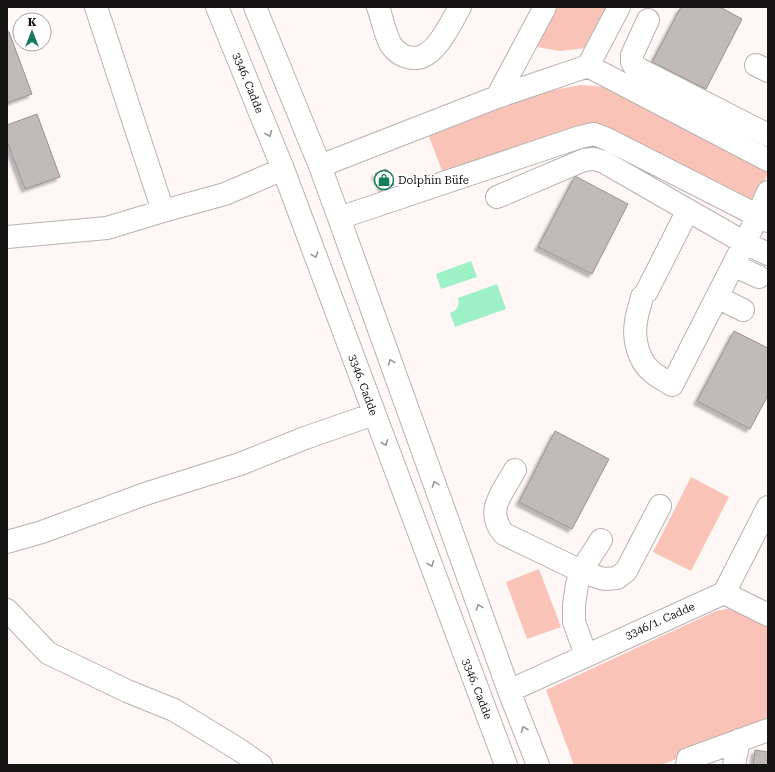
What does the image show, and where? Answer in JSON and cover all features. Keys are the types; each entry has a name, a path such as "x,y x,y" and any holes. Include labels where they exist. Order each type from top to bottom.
{"street":[{"path":"96,7 163,211"},
{"name":"3346. Cadde","path":"217,7 283,169 506,765"},
{"path":"255,7 320,166 509,691 538,765"},
{"path":"378,7 392,46 402,55 411,58 424,56 438,45 460,7"},
{"path":"498,97 545,7"},
{"path":"320,166 498,97 588,66 619,7"},
{"path":"648,20 632,55 632,62 635,67 766,128"},
{"path":"588,66 768,160"},
{"path":"339,218 580,136 594,134 763,218"},
{"path":"498,197 579,162 594,159 604,162 745,243 768,254"},
{"path":"7,237 107,228 225,194 283,169"},
{"path":"688,210 645,294 635,325 638,349 643,360 651,371 672,385 733,265 745,243 763,218 768,192"},
{"path":"733,265 759,278"},
{"path":"717,297 744,310"},
{"path":"7,542 42,532 145,494 240,464 305,438 374,414"},
{"path":"515,470 497,502 495,509 495,517 504,534 581,571 605,579 617,578 626,572 660,506"},
{"path":"768,507 724,592 768,615"},
{"path":"586,655 574,622 574,605 577,584 581,571 601,540"},
{"name":"3346/1. Cadde","path":"509,691 724,592"},
{"path":"7,610 48,653 127,691 174,710 238,749 260,765"},
{"path":"687,765 688,759 768,730"},
{"path":"734,765 738,740"}],"shaded area":[{"path":"556,7 608,7 586,48 560,51 537,47 541,34"},
{"path":"581,85 604,87 768,172 755,205 603,126 444,176 428,134 537,93"},
{"path":"471,261 477,277 441,289 436,274"},
{"path":"497,284 506,309 455,327 450,313 457,307 459,303 458,298"},
{"path":"691,477 729,497 691,571 653,552"},
{"path":"539,569 561,627 527,639 506,582"},
{"path":"733,608 768,621 768,724 661,765 574,765 546,690 716,611"}],"building":[{"path":"681,7 720,7 742,19 706,89 652,62"},
{"path":"7,32 9,32 12,40 12,52 16,52 32,94 7,103"},
{"path":"37,114 60,177 25,189 7,141 7,125"},
{"name":"Dolphin Büfe","path":"386,169 394,185 383,189 375,174"},
{"path":"575,176 628,204 592,274 538,247"},
{"path":"734,331 768,348 768,395 750,429 697,401"},
{"path":"555,431 609,459 572,529 519,502"},
{"path":"755,750 768,752 768,765 753,765"}],"place":[{"name":"Dolphin Büfe","path":"384,180"}]}
